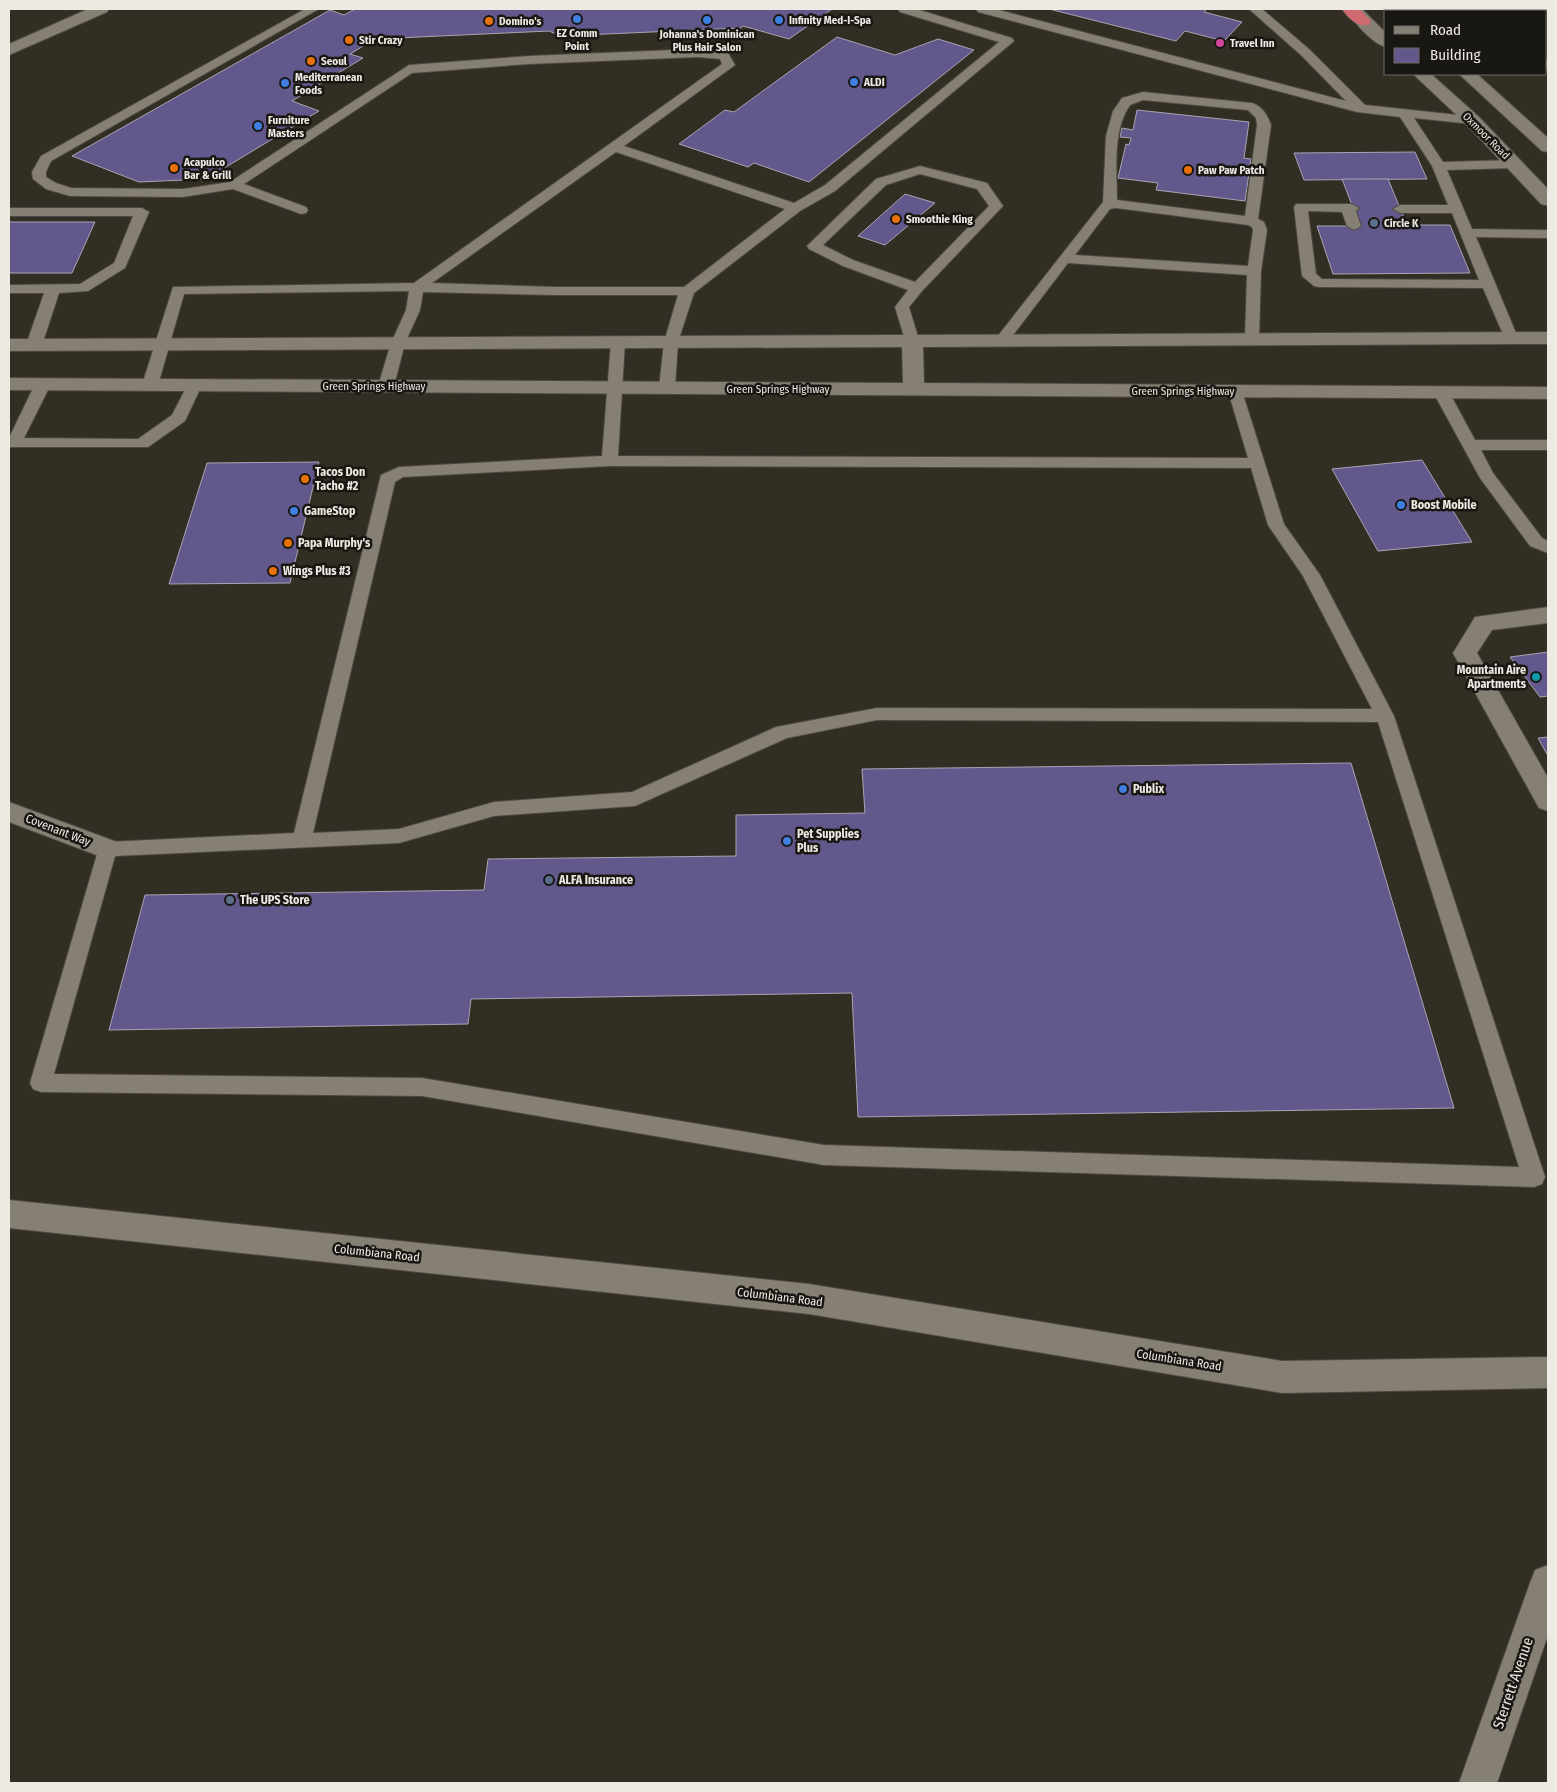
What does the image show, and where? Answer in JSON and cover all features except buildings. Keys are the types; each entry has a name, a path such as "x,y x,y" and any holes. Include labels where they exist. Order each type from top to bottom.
{"main road":[{"path":"9,50 101,9"},
{"path":"1355,13 1384,40"},
{"name":"Oxmoor Road","path":"1422,75 1472,120 1548,200"},
{"path":"1468,75 1548,147"},
{"path":"9,345 1548,338"},
{"path":"912,340 914,389"},
{"name":"Green Springs Highway","path":"9,384 1548,393"},
{"path":"1548,615 1484,623 1465,653 1548,801"},
{"name":"Covenant Way","path":"9,812 108,849"},
{"name":"Columbiana Road","path":"9,1214 809,1299 1282,1377 1548,1373"},
{"name":"Sterrett Avenue","path":"1478,1783 1548,1583"}],"lane":[{"path":"313,9 46,159 39,172 40,179 51,186 70,192 183,193 234,184 409,68 529,60 698,53 724,56 729,65 417,287 413,310 398,343 386,386"},
{"path":"667,388 671,342 687,291 795,208 830,188 1008,41 904,9"},
{"path":"982,9 1362,109 1472,120"},
{"path":"1255,9 1306,53 1362,109"},
{"path":"1110,204 1113,139 1117,114 1126,101 1143,96 1240,105 1252,107 1258,111 1264,125 1251,221"},
{"path":"1404,114 1439,166 1511,338"},
{"path":"614,147 795,208"},
{"path":"1439,166 1514,164"},
{"path":"912,340 902,307 917,288 996,206 982,186 920,170 881,182 814,246 848,263 917,288"},
{"path":"234,184 301,210"},
{"path":"1002,340 1100,212 1106,205 1110,204 1251,221 1258,224 1260,230 1254,271 1252,338"},
{"path":"1354,226 1350,208 1301,206 1309,276 1319,283 1376,278 1432,279 1488,284"},
{"path":"1412,225 1402,209 1456,209"},
{"path":"9,212 35,217 142,212 120,265 84,288 9,288"},
{"path":"1467,233 1548,234"},
{"path":"1066,258 1254,271"},
{"path":"150,385 178,290 417,287 554,291 687,291"},
{"path":"34,345 53,289"},
{"path":"610,461 618,342"},
{"path":"43,384 11,444 142,444 179,418 194,385"},
{"path":"1236,391 1276,525 1311,575 1385,716 1534,1177 824,1155 422,1087 40,1083 108,849 399,836 494,809 635,798 784,732 877,714 1385,716"},
{"path":"1441,392 1486,474 1536,542 1548,548"},
{"path":"1469,445 1548,444"},
{"path":"302,840 387,478 399,472 610,461 1258,463"}],"place":[{"name":"EZ Comm Point","path":"577,19"},
{"name":"Johanna's Dominican Plus Hair Salon","path":"707,20"},
{"name":"Infinity Med-I-Spa","path":"779,20"},
{"name":"Domino's","path":"489,21"},
{"name":"Stir Crazy","path":"349,40"},
{"name":"Travel Inn","path":"1220,43"},
{"name":"Seoul","path":"311,61"},
{"name":"ALDI","path":"854,82"},
{"name":"Mediterranean Foods","path":"285,83"},
{"name":"Furniture Masters","path":"258,126"},
{"name":"Acapulco Bar & Grill","path":"174,168"},
{"name":"Paw Paw Patch","path":"1188,170"},
{"name":"Smoothie King","path":"896,219"},
{"name":"Circle K","path":"1374,223"},
{"name":"Tacos Don Tacho #2","path":"305,479"},
{"name":"Boost Mobile","path":"1401,505"},
{"name":"GameStop","path":"294,511"},
{"name":"Papa Murphy's","path":"288,543"},
{"name":"Wings Plus #3","path":"273,571"},
{"name":"Mountain Aire Apartments","path":"1536,677"},
{"name":"Publix","path":"1123,789"},
{"name":"Pet Supplies Plus","path":"787,841"},
{"name":"ALFA Insurance","path":"549,880"},
{"name":"The UPS Store","path":"230,900"}]}
